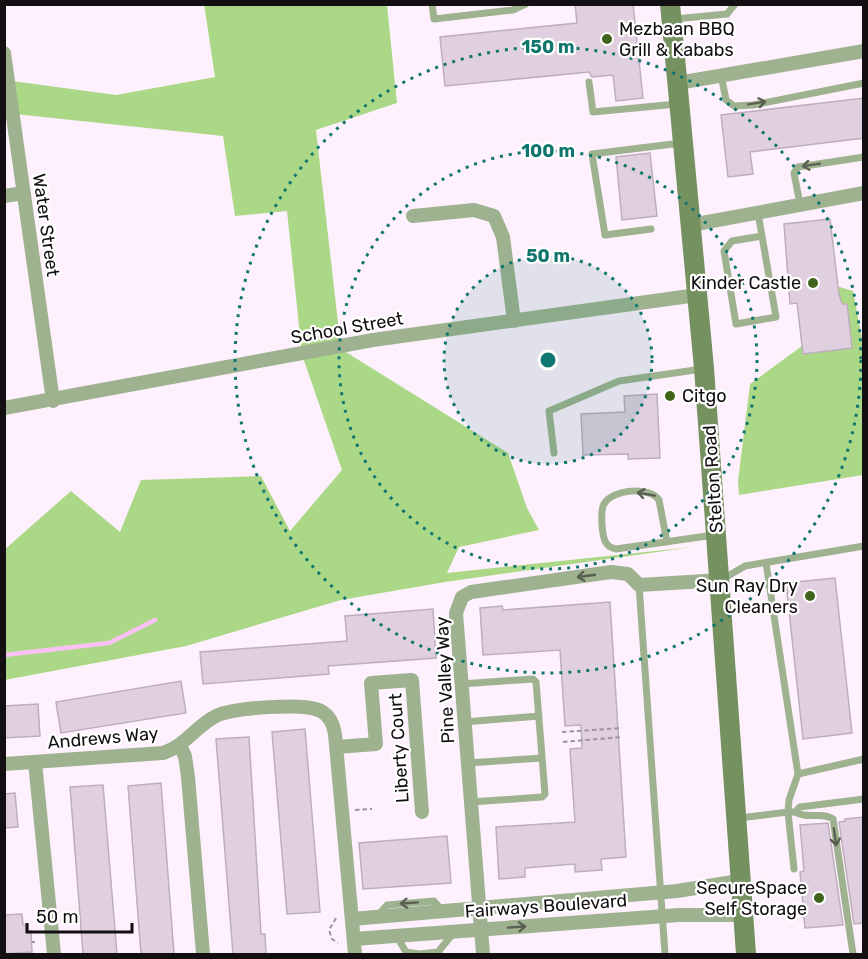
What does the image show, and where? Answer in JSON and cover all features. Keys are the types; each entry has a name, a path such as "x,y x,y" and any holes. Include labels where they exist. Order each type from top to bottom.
{"main road":[{"name":"Stelton Road","path":"671,12 721,580 739,881 746,954"}],"street":[{"path":"678,83 864,51"},
{"name":"Water Street","path":"4,53 53,401"},
{"path":"4,196 24,193"},
{"path":"691,225 864,193"},
{"path":"413,216 474,210 494,216 503,237 514,321"},
{"name":"School Street","path":"4,408 53,401 373,340 697,295"},
{"name":"Pine Valley Way","path":"483,954 456,613 462,597 471,592 611,572 628,574 639,585"},
{"path":"639,585 721,580"},
{"name":"Liberty Court","path":"336,747 376,744 371,682 412,680 422,812"},
{"name":"Andrews Way","path":"54,954 35,762 164,753 180,746 217,715 233,711 306,706 328,717 335,734 355,954"},
{"path":"180,746 185,756 188,777 203,954"},
{"path":"4,764 35,762"},
{"name":"Fairways Boulevard","path":"352,919 661,892 739,881"},
{"name":"Fairways Boulevard","path":"354,939 663,916 742,915"}],"lane":[{"path":"432,4 434,19 473,15 526,4"},
{"path":"472,4 473,15"},
{"path":"671,12 726,14 735,4"},
{"path":"721,75 726,100 734,106 753,105 864,83"},
{"path":"589,82 593,112 680,103"},
{"path":"651,229 605,235 592,154 683,142"},
{"path":"800,205 794,172 798,167 864,157"},
{"path":"758,213 762,236 776,317 736,324 724,251 732,241 762,236"},
{"path":"554,453 549,411 619,381 704,368"},
{"path":"667,542 659,500 655,494 640,491 615,495 605,502 602,508 605,540 610,547 620,549 667,542 717,534"},
{"path":"721,580 745,566 864,546"},
{"path":"766,563 798,774 789,800 794,868"},
{"path":"639,585 665,954"},
{"path":"462,684 533,679 536,682 545,794 542,797 471,802"},
{"path":"464,722 538,716"},
{"path":"467,763 542,758"},
{"path":"798,774 864,759"},
{"path":"735,819 791,812 800,807 864,799"},
{"path":"791,812 803,817 827,815 833,819 853,954"},
{"path":"396,935 406,952 420,954 438,952 456,931"}],"path":[{"path":"562,732 621,728"},
{"path":"563,742 622,737"},
{"path":"353,811 372,809"},
{"path":"336,918 329,930 332,939 338,943"}],"green space":[{"path":"204,4 387,5 397,103 316,130 341,349 508,453 527,508 539,530 459,547 447,573 693,547 445,582 341,600 186,646 5,680 4,550 71,491 120,532 141,480 261,476 290,531 342,470 302,355 287,211 235,216 223,136 5,113 5,80 116,95 215,77"},
{"path":"833,285 853,291 863,344 863,475 739,495 738,481 750,384 817,335"}],"building":[{"path":"575,4 633,4 643,98 616,101 613,75 592,77 589,72 445,86 440,37 577,23"},
{"path":"864,98 864,138 750,152 753,174 728,177 721,115"},
{"path":"650,153 657,216 622,220 616,157"},
{"name":"Kinder Castle","path":"830,219 839,295 842,304 847,304 852,348 803,354 797,303 790,304 784,224"},
{"path":"657,394 660,458 628,459 628,454 583,455 581,414 625,412 624,396"},
{"path":"835,578 852,733 803,739 786,583"},
{"path":"610,602 626,857 601,859 602,870 575,872 575,864 525,868 525,877 499,879 496,827 575,822 570,749 582,748 581,725 565,726 560,650 483,655 480,608 502,606 503,610"},
{"path":"433,609 436,658 328,666 329,674 203,684 200,652 347,641 345,616"},
{"path":"181,681 186,713 61,733 56,702"},
{"path":"38,704 40,736 4,738 4,706"},
{"path":"305,729 320,912 287,914 272,732"},
{"path":"249,737 261,934 265,934 266,954 233,954 216,739"},
{"path":"161,783 174,954 141,954 128,786"},
{"path":"103,785 117,954 83,954 70,787"},
{"path":"15,793 18,827 4,828 4,794"},
{"path":"864,817 864,923 854,924 839,822"},
{"name":"SecureSpace Self Storage","path":"828,823 843,925 805,928 800,872 804,871 800,825"},
{"path":"447,836 451,883 363,889 359,843"},
{"path":"22,914 23,925 28,925 28,931 31,931 32,952 4,954 4,915"}],"waterway":[{"path":"4,655 109,643 155,620"}],"place":[{"name":"Mezbaan BBQ Grill & Kababs","path":"607,39"},
{"name":"Kinder Castle","path":"813,283"},
{"name":"Citgo","path":"670,396"},
{"name":"Sun Ray Dry Cleaners","path":"810,596"},
{"name":"SecureSpace Self Storage","path":"819,898"}]}
